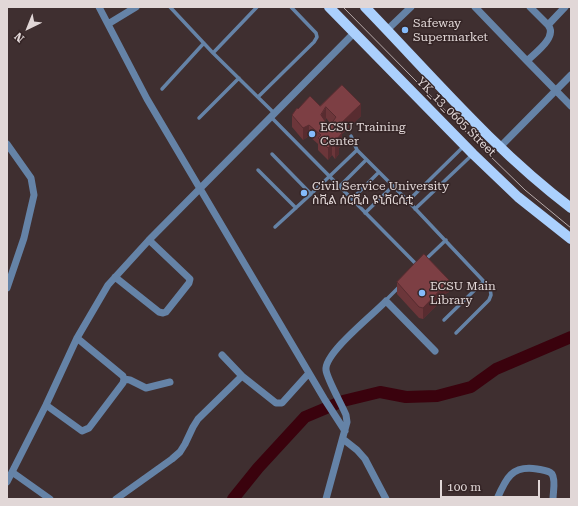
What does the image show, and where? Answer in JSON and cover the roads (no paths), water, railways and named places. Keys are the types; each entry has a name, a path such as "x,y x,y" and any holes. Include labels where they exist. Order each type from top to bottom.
{"main road":[{"name":"YK_13_0605 Street","path":"329,7 473,154 518,197 554,227 571,238"},
{"name":"YK_13_0605 Street","path":"365,7 500,147 551,193 571,208"}],"street":[{"path":"99,7 147,99 335,417 345,431"},
{"path":"108,24 136,7"},
{"path":"387,30 412,7"},
{"path":"475,7 571,106"},
{"path":"527,61 549,38 551,33 548,25 530,7"},
{"path":"548,25 564,7"},
{"path":"7,482 46,406 77,338 108,284 149,240 354,33"},
{"path":"500,147 571,75"},
{"path":"7,144 31,178 34,195 24,238 8,284"},
{"path":"115,277 159,312 166,312 189,283 190,279 149,240"},
{"path":"326,499 345,431 346,415 326,372 328,361 348,336 386,300 435,351"},
{"path":"77,338 124,379 130,380 146,388 170,382"},
{"path":"222,355 242,376 276,403 280,404 309,373"},
{"path":"116,499 180,452 198,419 242,376"},
{"path":"46,406 82,431 85,430 89,428 124,379"},
{"path":"343,439 357,450 365,459 386,499"},
{"path":"497,499 504,482 522,468 527,467 547,471 552,474 553,499"},
{"path":"12,472 50,499"}],"lane":[{"path":"170,7 213,53 258,97 329,176 418,266"},
{"path":"213,53 257,7"},
{"path":"258,97 314,42 317,37 316,33 290,7"},
{"path":"162,89 204,43"},
{"path":"199,118 239,78"},
{"path":"351,136 356,150 446,240 490,288 491,295 489,300 456,333"},
{"path":"408,201 465,145"},
{"path":"274,227 311,194 356,150"},
{"path":"272,154 311,194"},
{"path":"415,209 473,154"},
{"path":"340,186 366,160"},
{"path":"258,170 296,208"},
{"path":"352,199 379,172"},
{"path":"365,213 393,186"},
{"path":"413,272 446,240"},
{"path":"444,320 483,282"},
{"path":"386,300 402,284"}],"waterway":[{"path":"233,499 258,468 305,417 343,401 380,392 406,397 437,396 471,387 496,369 571,337"}],"tram line":[{"path":"343,7 525,190 571,228"}],"place":[{"name":"Safeway Supermarket","path":"405,30"},
{"name":"ECSU Training Center","path":"312,134"},
{"name":"Civil Service University ስቪል ሰርቪስ ዩኒቨርሲቲ","path":"304,193"},
{"name":"ECSU Main Library","path":"422,293"}]}
